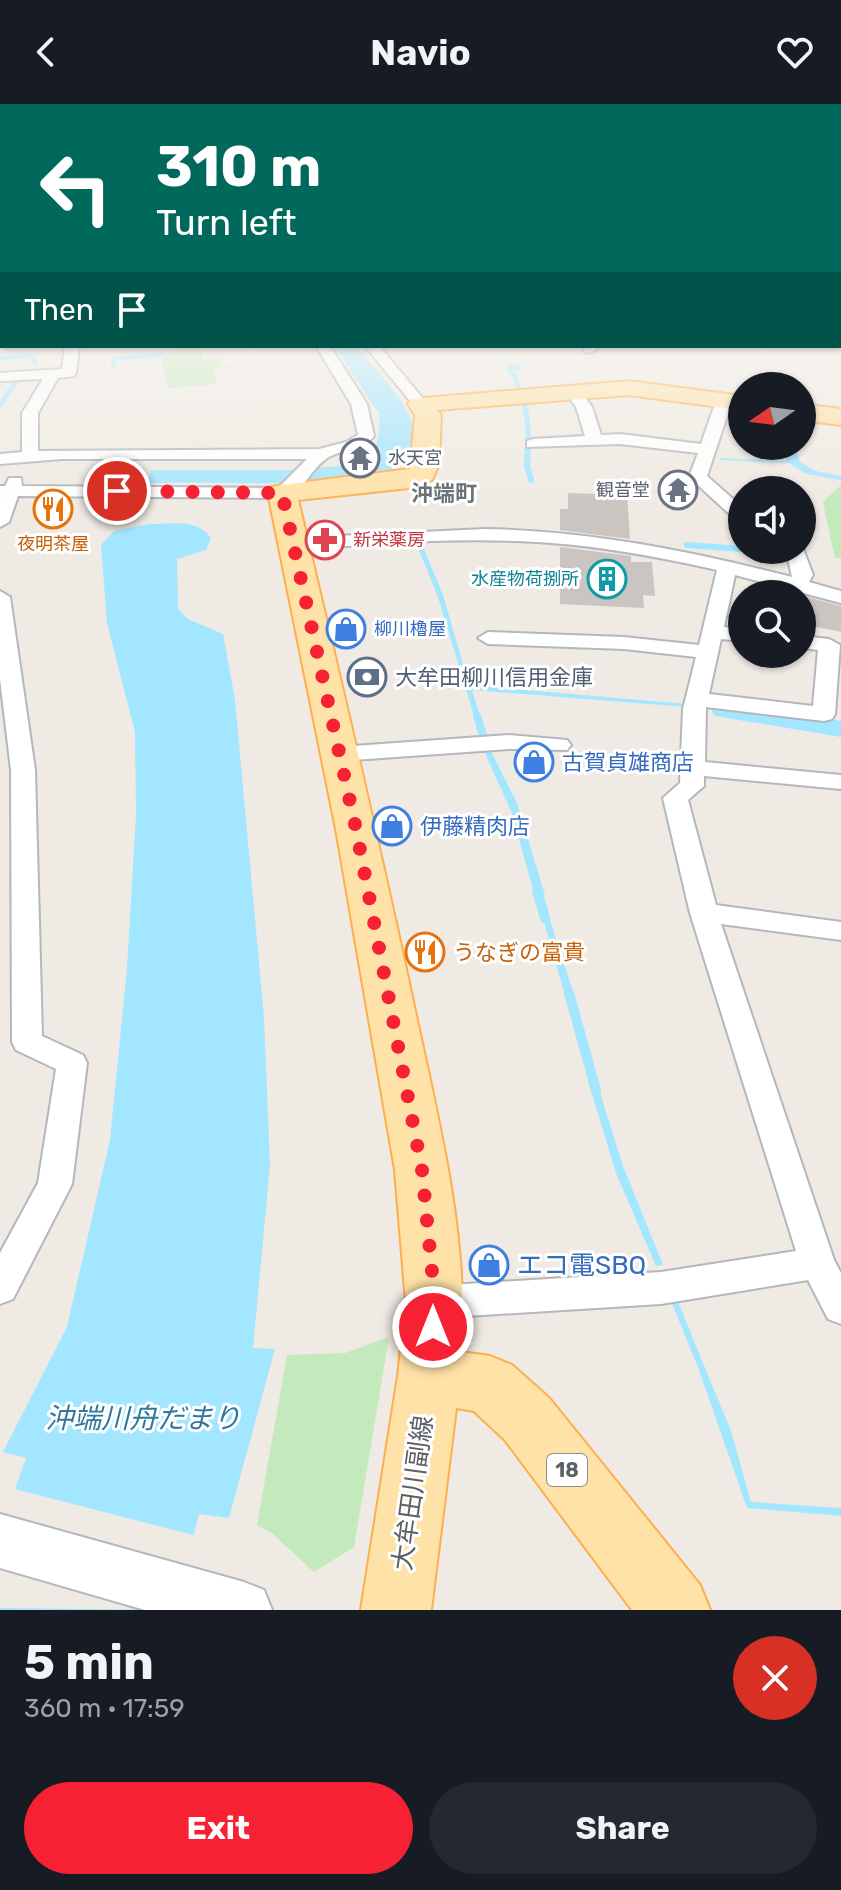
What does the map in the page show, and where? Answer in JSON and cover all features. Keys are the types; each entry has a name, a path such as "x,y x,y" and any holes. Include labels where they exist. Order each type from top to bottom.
{"main road":[{"path":"420,404 629,388 728,401"},
{"path":"302,475 409,480 422,474 428,415 420,404"},
{"name":"大牟田川副線","path":"302,475 294,544 362,858 422,1170 435,1302 429,1376 396,1610"},
{"name":"18","path":"429,1376 490,1385 527,1419 675,1610"}],"street":[{"path":"0,377 69,373 70,367"},
{"path":"0,522 10,488 117,491 302,475 366,436 359,404 336,367"},
{"path":"390,367 420,404"},
{"path":"30,456 32,406 53,374"},
{"path":"573,391 584,407 594,439"},
{"path":"728,411 706,449 698,477 728,504"},
{"path":"533,444 620,439 706,449"},
{"path":"0,459 130,455 302,475"},
{"path":"117,491 130,455"},
{"path":"294,544 418,535 543,536 647,551 776,580"},
{"path":"727,569 695,704 692,786 675,798 704,913 817,1263 841,1308"},
{"path":"816,590 841,597"},
{"path":"0,597 6,680 22,746 12,836 27,1042 72,1063 55,1184 0,1288"},
{"path":"488,638 624,643 711,642 728,638"},
{"path":"695,704 824,714 829,645 816,644"},
{"path":"339,754 488,744 559,745"},
{"path":"692,768 841,782"},
{"path":"704,913 841,931"},
{"path":"435,1302 670,1286 817,1263"},
{"path":"0,1541 244,1610"}],"green space":[{"path":"163,367 222,367 213,368 217,384 168,388"},
{"path":"841,485 841,558 835,558 823,502"},
{"path":"389,1337 354,1547 314,1572 273,1534 257,1525 287,1355 345,1353"}],"water":[{"path":"349,367 374,367 396,394 412,423 412,439 405,455 394,467 376,476 318,482 142,484 144,478 149,478 151,470 295,470 364,464 376,446 379,410 376,410"},
{"path":"720,458 728,460 800,460 816,471 841,476 841,480 806,474 789,463 720,460"},
{"name":"沖端川舟だまり","path":"149,524 191,525 199,527 211,538 206,550 177,559 178,609 188,619 223,634 235,700 264,1018 270,1165 253,1348 275,1349 229,1518 199,1514 174,1610 0,1610 0,1530 26,1458 3,1452 67,1327 110,1140 127,968 136,815 135,732 107,623 101,545 114,531"},
{"path":"415,540 420,540 443,595 469,685 687,704 687,707 472,690 483,725 477,726 438,597"},
{"path":"486,741 517,803 545,895 535,896 511,811 480,742"},
{"path":"540,908 546,908 576,1001 567,1002"},
{"path":"596,1080 623,1166 663,1265 656,1266 616,1173 588,1081"},
{"path":"671,1285 731,1431 751,1502 841,1508 841,1516 747,1508 699,1370 665,1286"}],"pier":[{"path":"11,1488 197,1536 178,1610 0,1608 0,1518"}],"building":[{"path":"568,493 627,495 630,539 560,530 560,509 568,509"},
{"name":"水産物荷捌所","path":"560,547 631,556 631,562 652,562 655,596 643,595 644,608 560,604"},
{"path":"816,599 841,606 841,632 816,627"}],"waterway":[{"path":"509,367 525,407 527,450"},
{"path":"0,405 21,374"},
{"path":"177,405 178,400"},
{"path":"528,448 527,465 531,480"},
{"path":"687,545 728,548"},
{"path":"725,710 841,729"},
{"path":"477,716 487,748"},
{"path":"536,886 538,893"},
{"path":"537,891 545,918"},
{"path":"569,993 596,1090"}],"place":[{"name":"水天宮","path":"360,458"},
{"name":"観音堂","path":"678,490"},
{"name":"夜明茶屋","path":"53,509"},
{"name":"新栄薬房","path":"325,540"},
{"name":"水産物荷捌所","path":"607,579"},
{"name":"柳川櫓屋","path":"346,629"},
{"name":"大牟田柳川信用金庫","path":"367,677"},
{"name":"古賀貞雄商店","path":"534,762"},
{"name":"伊藤精肉店","path":"392,826"},
{"name":"うなぎの富貴","path":"425,952"},
{"name":"エコ電SBQ","path":"489,1265"}],"district":[{"name":"沖端町","path":"444,493"}],"route":[{"path":"117,491 282,493 303,601 356,829 422,1170 435,1302 433,1327"}]}
